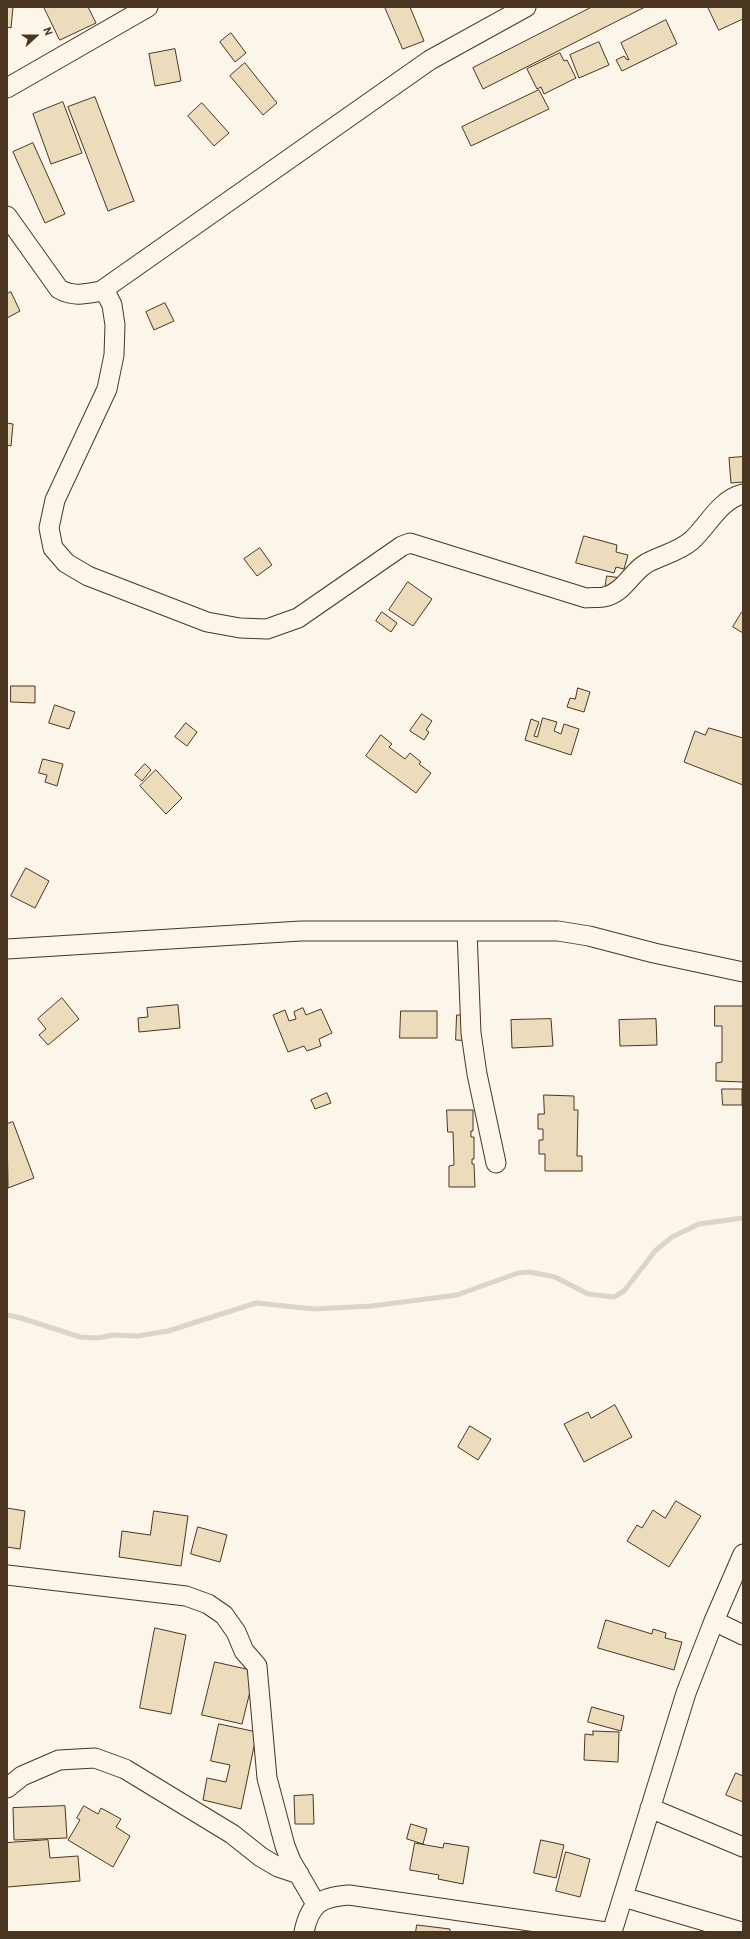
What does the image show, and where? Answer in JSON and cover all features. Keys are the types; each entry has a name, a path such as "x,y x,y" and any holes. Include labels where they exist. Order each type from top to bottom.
{"street":[{"path":"7,88 148,7"},
{"path":"7,216 59,289 70,294 86,294 101,291 430,60 526,7"},
{"path":"101,291 106,295 112,305 115,325 114,355 107,389 55,500 49,528 53,548 66,563 88,576 207,622 240,628 267,629 298,618 402,546 410,543 586,598 605,597 624,586 636,571 647,563 680,548 691,540 721,506 743,494"},
{"path":"7,949 300,931 558,931 589,936 654,953 743,972"},
{"path":"467,931 471,1033 477,1074 496,1163"},
{"path":"612,1932 686,1694 714,1621 743,1554"},
{"path":"7,1575 186,1596 208,1604 224,1616 236,1632 244,1651 257,1666 267,1778 285,1846 291,1861 300,1874 316,1904"},
{"path":"714,1621 743,1634"},
{"path":"7,1788 22,1776 59,1760 94,1758 125,1769 232,1834 261,1857 278,1867 300,1874"},
{"path":"650,1808 743,1847"},
{"path":"304,1932 307,1918 316,1904 330,1897 349,1895 606,1932"},
{"path":"623,1898 742,1932"}],"building":[{"path":"7,7 13,7 11,28 7,27"},
{"path":"44,7 88,7 96,23 60,40"},
{"path":"385,7 410,7 424,41 403,49"},
{"path":"592,7 645,7 483,89 473,68"},
{"path":"708,7 743,7 743,19 719,30"},
{"path":"666,20 677,44 622,71 616,60 624,56 629,60 621,43"},
{"path":"231,33 246,53 235,62 220,42"},
{"path":"599,42 609,65 579,78 570,55"},
{"path":"175,49 181,81 155,86 149,54"},
{"path":"560,53 564,61 567,60 576,78 544,94 541,87 537,89 527,69"},
{"path":"245,63 277,103 263,115 230,76"},
{"path":"539,90 549,109 471,146 462,127"},
{"path":"95,97 134,201 108,211 68,107"},
{"path":"63,102 82,153 51,164 33,114"},
{"path":"202,103 229,133 214,146 188,116"},
{"path":"33,143 65,214 45,223 13,152"},
{"path":"11,292 20,311 7,318 7,294"},
{"path":"165,303 174,321 154,330 146,312"},
{"path":"7,423 13,424 11,446 7,445"},
{"path":"743,457 743,482 731,483 729,458"},
{"path":"584,536 617,545 616,552 628,555 624,569 616,567 614,573 576,563"},
{"path":"260,548 272,565 257,576 244,559"},
{"path":"607,576 628,579 605,589"},
{"path":"408,582 432,599 413,626 389,610"},
{"path":"382,612 397,623 391,632 376,621"},
{"path":"743,612 743,633 733,627"},
{"path":"11,686 35,686 35,703 11,702"},
{"path":"578,688 590,692 584,712 567,707 570,698 575,699"},
{"path":"55,705 75,712 69,729 49,723"},
{"path":"422,714 432,721 426,730 429,732 424,740 410,731"},
{"path":"543,718 557,722 554,731 561,734 564,724 579,729 571,755 525,740 531,719 539,722 534,736 537,737"},
{"path":"186,723 197,732 187,746 175,737"},
{"path":"709,728 743,738 743,785 684,762 695,731 705,735"},
{"path":"381,735 392,744 389,747 405,759 410,753 421,762 419,764 431,773 416,793 366,756"},
{"path":"43,759 63,764 57,786 45,782 47,775 39,773"},
{"path":"145,764 151,770 142,781 135,775"},
{"path":"156,770 182,798 166,814 140,786"},
{"path":"26,868 49,881 35,908 11,896"},
{"path":"62,998 79,1019 48,1045 39,1035 46,1029 38,1019"},
{"path":"178,1005 180,1028 139,1032 138,1018 148,1017 147,1008"},
{"path":"715,1006 743,1006 743,1082 716,1081 716,1063 722,1062 722,1026 715,1026"},
{"path":"303,1008 306,1015 321,1009 332,1033 319,1039 321,1046 307,1051 304,1046 288,1052 273,1015 285,1010 289,1021 296,1019 294,1012"},
{"path":"401,1011 437,1011 437,1038 400,1038"},
{"path":"457,1015 474,1015 473,1041 456,1040"},
{"path":"551,1019 553,1046 512,1048 511,1020"},
{"path":"656,1019 657,1045 620,1046 619,1020"},
{"path":"722,1089 742,1089 742,1105 723,1105"},
{"path":"327,1093 331,1103 315,1109 311,1100"},
{"path":"544,1095 574,1096 574,1110 578,1110 577,1156 582,1156 582,1171 545,1171 545,1154 539,1154 539,1140 543,1140 543,1129 538,1129 538,1114 544,1114"},
{"path":"447,1110 473,1110 473,1131 471,1131 471,1137 474,1137 474,1159 472,1159 472,1164 474,1164 475,1187 449,1187 449,1166 454,1165 453,1132 448,1132"},
{"path":"13,1122 34,1178 8,1188 7,1124"},
{"path":"615,1405 632,1437 584,1462 564,1424 588,1412 591,1418"},
{"path":"470,1426 491,1439 478,1460 458,1447"},
{"path":"676,1501 701,1516 669,1567 627,1541 637,1525 642,1528 653,1510 665,1518"},
{"path":"7,1508 25,1511 20,1549 7,1547"},
{"path":"154,1511 188,1516 181,1566 119,1557 122,1531 150,1535"},
{"path":"198,1527 227,1535 220,1562 191,1554"},
{"path":"606,1620 652,1634 653,1629 666,1633 665,1638 682,1642 674,1670 598,1648"},
{"path":"155,1628 186,1635 171,1714 140,1708"},
{"path":"215,1662 255,1671 242,1724 202,1715"},
{"path":"592,1707 624,1716 621,1731 588,1722"},
{"path":"219,1724 257,1732 241,1809 203,1800 207,1778 226,1782 230,1765 211,1761"},
{"path":"593,1731 619,1732 618,1762 584,1760 585,1734 593,1735"},
{"path":"736,1773 743,1776 743,1802 726,1795"},
{"path":"313,1795 314,1824 295,1824 294,1796"},
{"path":"65,1806 67,1838 14,1840 13,1808"},
{"path":"84,1806 98,1814 101,1808 121,1819 116,1827 130,1836 113,1867 68,1840 80,1820 77,1818"},
{"path":"411,1824 427,1829 423,1844 407,1839"},
{"path":"48,1840 50,1858 78,1856 80,1881 7,1887 7,1843"},
{"path":"541,1840 564,1845 556,1878 534,1873"},
{"path":"415,1843 443,1848 444,1843 469,1847 463,1884 438,1879 439,1875 410,1870"},
{"path":"566,1852 590,1859 580,1897 556,1891"},
{"path":"417,1925 450,1929 450,1932 416,1932"}],"waterway":[{"path":"7,1315 80,1337 98,1338 113,1335 138,1336 168,1331 256,1303 314,1309 372,1306 457,1295 518,1273 530,1272 555,1277 588,1294 614,1297 624,1291 656,1250 672,1237 699,1224 743,1218"}]}
